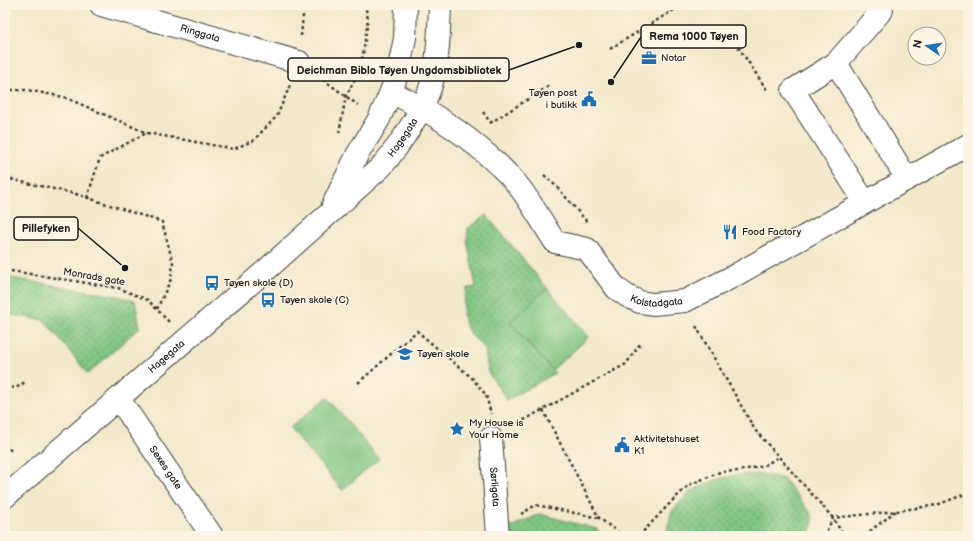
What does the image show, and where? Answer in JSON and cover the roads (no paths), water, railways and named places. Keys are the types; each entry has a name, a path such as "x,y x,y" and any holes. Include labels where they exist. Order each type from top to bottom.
{"street":[{"name":"Ringgata","path":"101,5 299,62"},
{"name":"Hagegata","path":"328,215 357,155 379,119 391,92 399,68 405,38 406,5"},
{"name":"Hagegata","path":"5,497 271,266 381,168 422,107 433,79 439,43 440,5"},
{"path":"865,202 793,90 836,63 864,32 877,8"},
{"path":"836,63 907,179"},
{"name":"Kolstadgata","path":"391,92 422,107 459,131 500,166 520,187 555,242 587,249 616,288 627,296 640,302 653,304 685,301 732,277 968,145"},
{"name":"Sexes gate","path":"119,399 212,536"},
{"name":"Sørligata","path":"491,438 497,532"}],"place":[{"name":"Deichman Biblo Tøyen Ungdomsbibliotek","path":"579,45"},
{"name":"Notar","path":"649,58"},
{"name":"Rema 1000 Tøyen","path":"611,82"},
{"name":"Tøyen post i butikk","path":"589,99"},
{"name":"Food Factory","path":"730,232"},
{"name":"Pillefyken","path":"125,268"},
{"name":"Tøyen skole (D)","path":"212,283"},
{"name":"Tøyen skole (C)","path":"268,300"},
{"name":"Tøyen skole","path":"405,354"},
{"name":"My House is Your Home","path":"457,429"},
{"name":"Aktivitetshuset K1","path":"622,445"}]}
